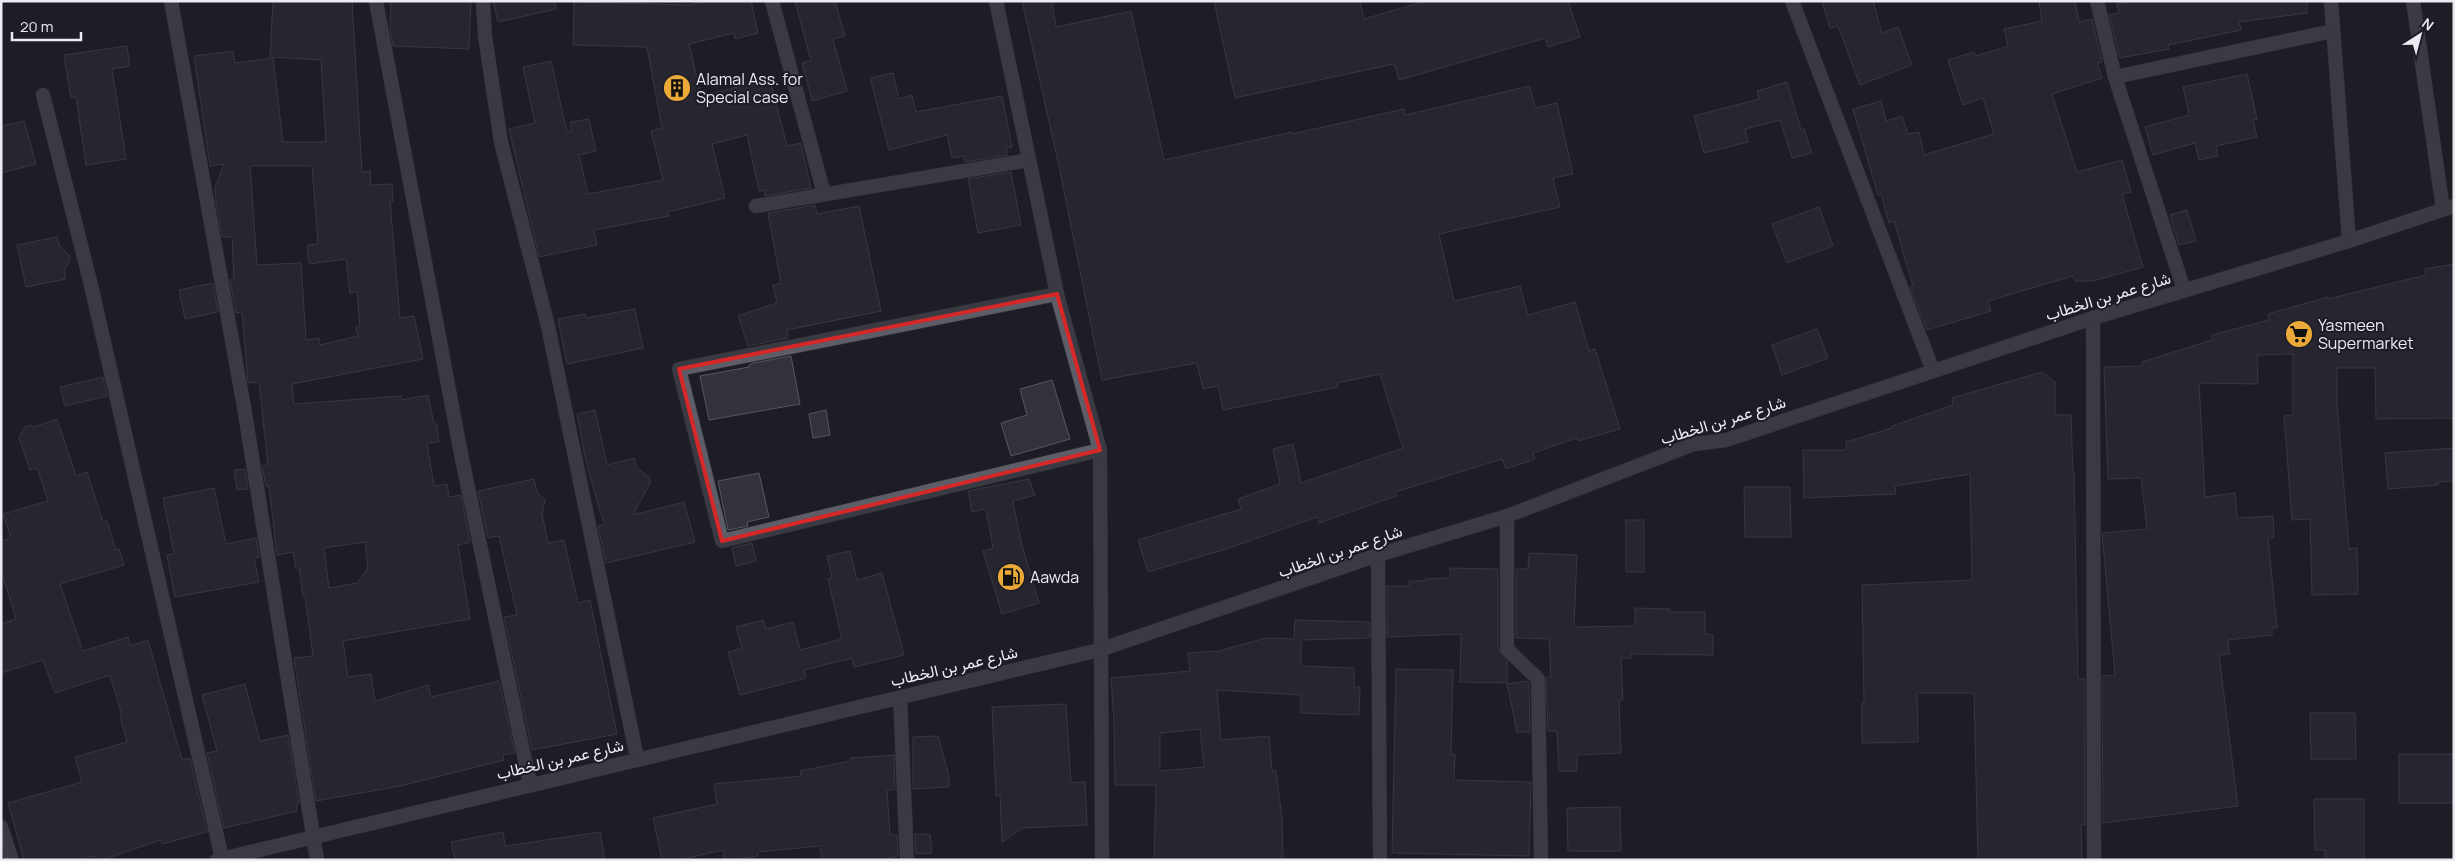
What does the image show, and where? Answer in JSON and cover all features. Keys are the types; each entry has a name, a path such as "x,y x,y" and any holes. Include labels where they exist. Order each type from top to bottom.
{"street":[{"path":"171,1 244,407 317,860"},
{"path":"376,1 461,454 530,784"},
{"path":"482,1 485,36 501,142 548,326 637,758"},
{"path":"772,1 824,194"},
{"path":"996,1 1057,294 1100,450 1099,650 1102,860"},
{"path":"1792,1 1933,371"},
{"path":"2098,1 2115,78 2184,290"},
{"path":"2331,1 2349,240"},
{"path":"2413,1 2449,208"},
{"path":"2115,78 2333,31"},
{"path":"43,95 90,281 219,859"},
{"path":"756,206 1029,160"},
{"name":"شارع عمر بن الخطاب","path":"219,859 637,758 1099,650 1378,555 1507,516 1694,444 1726,440 2093,318 2449,208"},
{"path":"1057,294 679,368 722,542 1100,450"},
{"path":"2093,318 2094,860"},
{"path":"1507,516 1508,649 1538,680 1541,860"},
{"path":"1378,555 1380,860"},
{"path":"900,697 907,860"},
{"path":"1,827 12,860"}],"highlighted area":[{"path":"1057,294 1100,450 722,541 679,369"}],"building":[{"path":"273,1 352,1 362,172 370,171 371,185 392,184 393,201 390,201 400,318 414,316 423,359 292,384 294,404 401,396 401,400 428,395 434,424 437,424 439,442 427,443 434,486 447,484 449,497 461,495 470,542 458,545 470,619 343,641 348,677 371,674 375,701 428,685 431,697 499,681 515,753 503,755 504,760 400,786 316,801 294,658 313,656 305,596 303,596 299,568 296,568 293,552 277,555 269,486 266,486 262,466 268,465 259,382 248,383 242,312 236,313 230,280 234,279 232,237 222,237 216,202 215,188 224,164 210,166 194,56 233,51 235,63 273,58 283,142 326,142 321,60 270,57","holes":["250,166 312,166 318,244 307,245 309,264 346,259 350,293 357,292 360,326 356,327 358,336 320,345 319,338 306,340 301,263 257,265","365,542 368,568 357,583 329,588 324,548"]},
{"path":"391,1 471,1 469,49 393,46 390,28"},
{"path":"493,1 555,1 556,9 498,22"},
{"path":"705,1 751,1 758,33 735,39 734,33 689,44 701,96 770,79 787,146 801,143 811,188 765,196 764,190 759,191 747,135 712,144 725,198 668,212 669,216 594,230 597,245 539,257 509,129 535,123 523,67 551,61 567,132 571,131 571,122 589,119 596,151 579,155 588,194 663,180 651,131 662,128 647,47 573,45 574,2 689,5"},
{"path":"795,1 835,1 845,36 833,39 847,91 812,101 802,63 811,61"},
{"path":"1022,1 1052,1 1056,27 1131,11 1164,160 1404,109 1405,115 1530,86 1535,108 1557,103 1573,174 1553,178 1560,207 1439,234 1454,301 1520,286 1528,315 1575,302 1589,351 1595,349 1620,429 1578,441 1577,438 1533,453 1535,459 1506,469 1502,459 1395,492 1396,496 1319,523 1317,517 1226,549 1148,572 1138,540 1241,509 1238,499 1280,484 1273,449 1293,444 1301,483 1403,448 1380,374 1337,383 1338,387 1223,410 1218,386 1203,389 1197,363 1102,380 1059,166"},
{"path":"1214,1 1360,1 1364,19 1426,1 1568,1 1580,37 1548,47 1545,38 1399,80 1394,64 1235,98"},
{"path":"1822,1 1873,1 1882,33 1898,27 1912,65 1860,85 1838,26 1830,28"},
{"path":"2039,1 2075,1 2079,22 2092,19 2102,62 2097,63 2102,78 2052,94 2077,172 2122,160 2131,192 2122,194 2143,267 2093,281 2075,281 2073,276 1988,301 1991,311 1927,330 1910,287 1913,286 1894,221 1889,223 1881,194 1878,195 1853,109 1881,101 1886,121 1902,116 1908,134 1919,132 1924,155 1994,134 1983,98 1963,105 1948,60 1974,52 1976,56 2008,46 2004,29 2042,21"},
{"path":"2131,1 2307,1 2307,13 2239,22 2241,30 2168,45 2169,49 2120,58 2109,15 2119,13 2117,4"},
{"path":"127,46 130,66 112,69 126,159 86,165 76,97 71,98 64,55"},
{"path":"893,73 899,99 912,95 916,112 1002,96 1012,147 1006,148 1007,155 965,162 964,156 952,158 947,135 889,150 870,78"},
{"path":"2247,74 2257,119 2253,120 2257,137 2216,146 2218,156 2199,160 2195,143 2153,155 2145,127 2189,115 2183,87"},
{"path":"1787,82 1801,130 1804,129 1812,153 1792,158 1780,120 1745,129 1748,142 1704,153 1694,116 1759,99 1757,91"},
{"path":"24,121 36,164 1,173 1,126"},
{"path":"1011,172 1021,225 978,233 968,179"},
{"path":"815,205 817,214 859,206 881,311 787,330 788,338 748,346 738,316 777,303 773,285 781,283 768,213"},
{"path":"1819,207 1833,246 1787,263 1772,224"},
{"path":"2187,210 2196,241 2179,245 2170,215"},
{"path":"57,237 59,245 70,256 70,261 64,270 66,279 26,287 17,245"},
{"path":"2454,264 2454,418 2376,419 2375,368 2337,368 2337,402 2349,549 2357,548 2358,594 2312,595 2310,519 2292,520 2284,416 2293,415 2293,354 2257,355 2258,384 2199,383 2205,497 2235,493 2237,518 2273,516 2274,538 2268,538 2277,627 2272,628 2272,635 2228,640 2229,654 2219,655 2238,806 2103,823 2102,676 2115,675 2102,533 2147,529 2141,478 2108,479 2104,367 2142,366 2142,362 2212,340 2212,335 2269,320 2268,314 2328,297 2328,299 2426,275 2425,269"},
{"path":"213,283 218,312 185,319 179,290"},
{"path":"635,309 643,348 567,364 558,319 585,314 586,318"},
{"path":"1817,329 1828,358 1782,375 1772,345"},
{"path":"791,356 800,404 709,420 700,376 749,367 753,363"},
{"path":"2042,372 2055,382 2055,415 2071,415 2078,679 2085,679 2085,825 2081,825 2082,860 1978,860 1974,693 1917,693 1918,742 1862,743 1862,703 1864,703 1862,585 1972,580 1970,474 1895,486 1896,494 1804,498 1803,450 1846,450 1846,442 1892,428 1892,426 1953,405 1952,398"},
{"path":"103,377 107,396 65,406 60,387"},
{"path":"1052,380 1070,439 1011,456 1001,423 1027,415 1020,389"},
{"path":"595,410 607,465 634,458 637,468 650,478 650,483 633,515 684,502 695,542 606,563 598,526 604,524 586,462 577,414"},
{"path":"826,410 830,435 813,438 809,414"},
{"path":"57,419 76,476 87,472 103,522 107,521 116,550 119,549 124,565 60,584 83,651 128,637 130,646 148,640 182,760 190,758 207,832 162,844 161,840 102,860 96,860 95,856 80,860 24,860 8,803 82,782 75,757 127,742 120,716 122,715 110,675 55,693 43,660 1,673 1,624 16,619 1,570 1,541 11,538 3,514 48,501 37,468 30,470 19,437 25,427 31,425 34,427"},
{"path":"2454,448 2454,481 2438,482 2438,485 2388,489 2385,453"},
{"path":"245,469 248,489 237,490 234,470"},
{"path":"759,473 769,517 747,522 748,526 728,530 718,481"},
{"path":"534,479 537,492 545,500 542,514 548,543 564,540 578,603 590,600 617,734 532,750 504,617 517,615 499,536 488,538 478,491"},
{"path":"1029,479 1035,495 1013,501 1021,542 1039,603 1002,614 983,551 993,548 986,509 972,512 968,491"},
{"path":"1744,487 1790,487 1791,537 1745,537"},
{"path":"214,488 226,544 256,538 259,557 254,558 259,582 175,597 167,555 174,554 163,498"},
{"path":"1626,520 1644,520 1644,572 1626,572"},
{"path":"752,543 756,561 736,566 732,548"},
{"path":"850,551 857,580 882,573 904,655 854,667 852,658 804,670 806,678 740,695 728,652 742,648 736,627 763,620 766,629 793,622 800,650 842,639 828,579 832,578 827,556"},
{"path":"1529,553 1577,555 1574,627 1635,626 1635,608 1670,609 1670,612 1705,612 1705,634 1713,635 1713,655 1631,654 1632,658 1621,658 1623,700 1619,700 1621,753 1577,755 1577,771 1559,771 1557,731 1548,731 1546,677 1551,676 1549,639 1516,638 1516,569 1528,569"},
{"path":"1450,568 1498,569 1498,649 1507,661 1507,683 1460,682 1461,634 1387,637 1387,586 1409,586 1409,581 1450,578"},
{"path":"1295,620 1370,622 1370,638 1301,640 1301,666 1354,668 1354,687 1360,687 1359,715 1301,713 1301,695 1217,690 1221,740 1269,736 1272,771 1276,771 1282,818 1283,860 1154,860 1156,785 1115,785 1111,678 1190,671 1188,653 1219,651 1266,638 1294,639","holes":["1200,729 1204,767 1160,771 1160,733"]},
{"path":"1396,669 1453,670 1451,754 1455,754 1454,780 1531,782 1529,856 1392,853"},
{"path":"1527,681 1529,683 1530,732 1517,732 1507,684"},
{"path":"245,684 260,741 288,735 299,804 296,805 297,811 224,828 207,753 217,751 202,695"},
{"path":"1066,704 1071,783 1085,782 1087,825 1023,828 1002,842 1000,795 996,796 992,707"},
{"path":"2310,713 2355,713 2356,759 2311,759"},
{"path":"938,736 949,776 949,787 913,789 913,737"},
{"path":"2399,754 2454,754 2454,803 2399,803"},
{"path":"894,755 895,790 887,790 890,835 897,835 898,856 882,860 822,860 820,846 758,852 758,856 734,860 725,860 723,850 679,860 662,860 653,818 717,804 714,784 801,776 800,771 851,761 851,758"},
{"path":"2314,799 2364,799 2364,860 2325,860 2325,850 2315,850"},
{"path":"1620,807 1621,851 1568,851 1567,808"},
{"path":"503,832 505,846 600,832 605,860 455,860 451,842"},
{"path":"915,834 930,834 932,853 916,854"}],"place":[{"name":"Alamal Ass. for Special case","path":"677,88"},
{"name":"Yasmeen Supermarket","path":"2299,334"},
{"name":"Aawda","path":"1011,577"}]}
